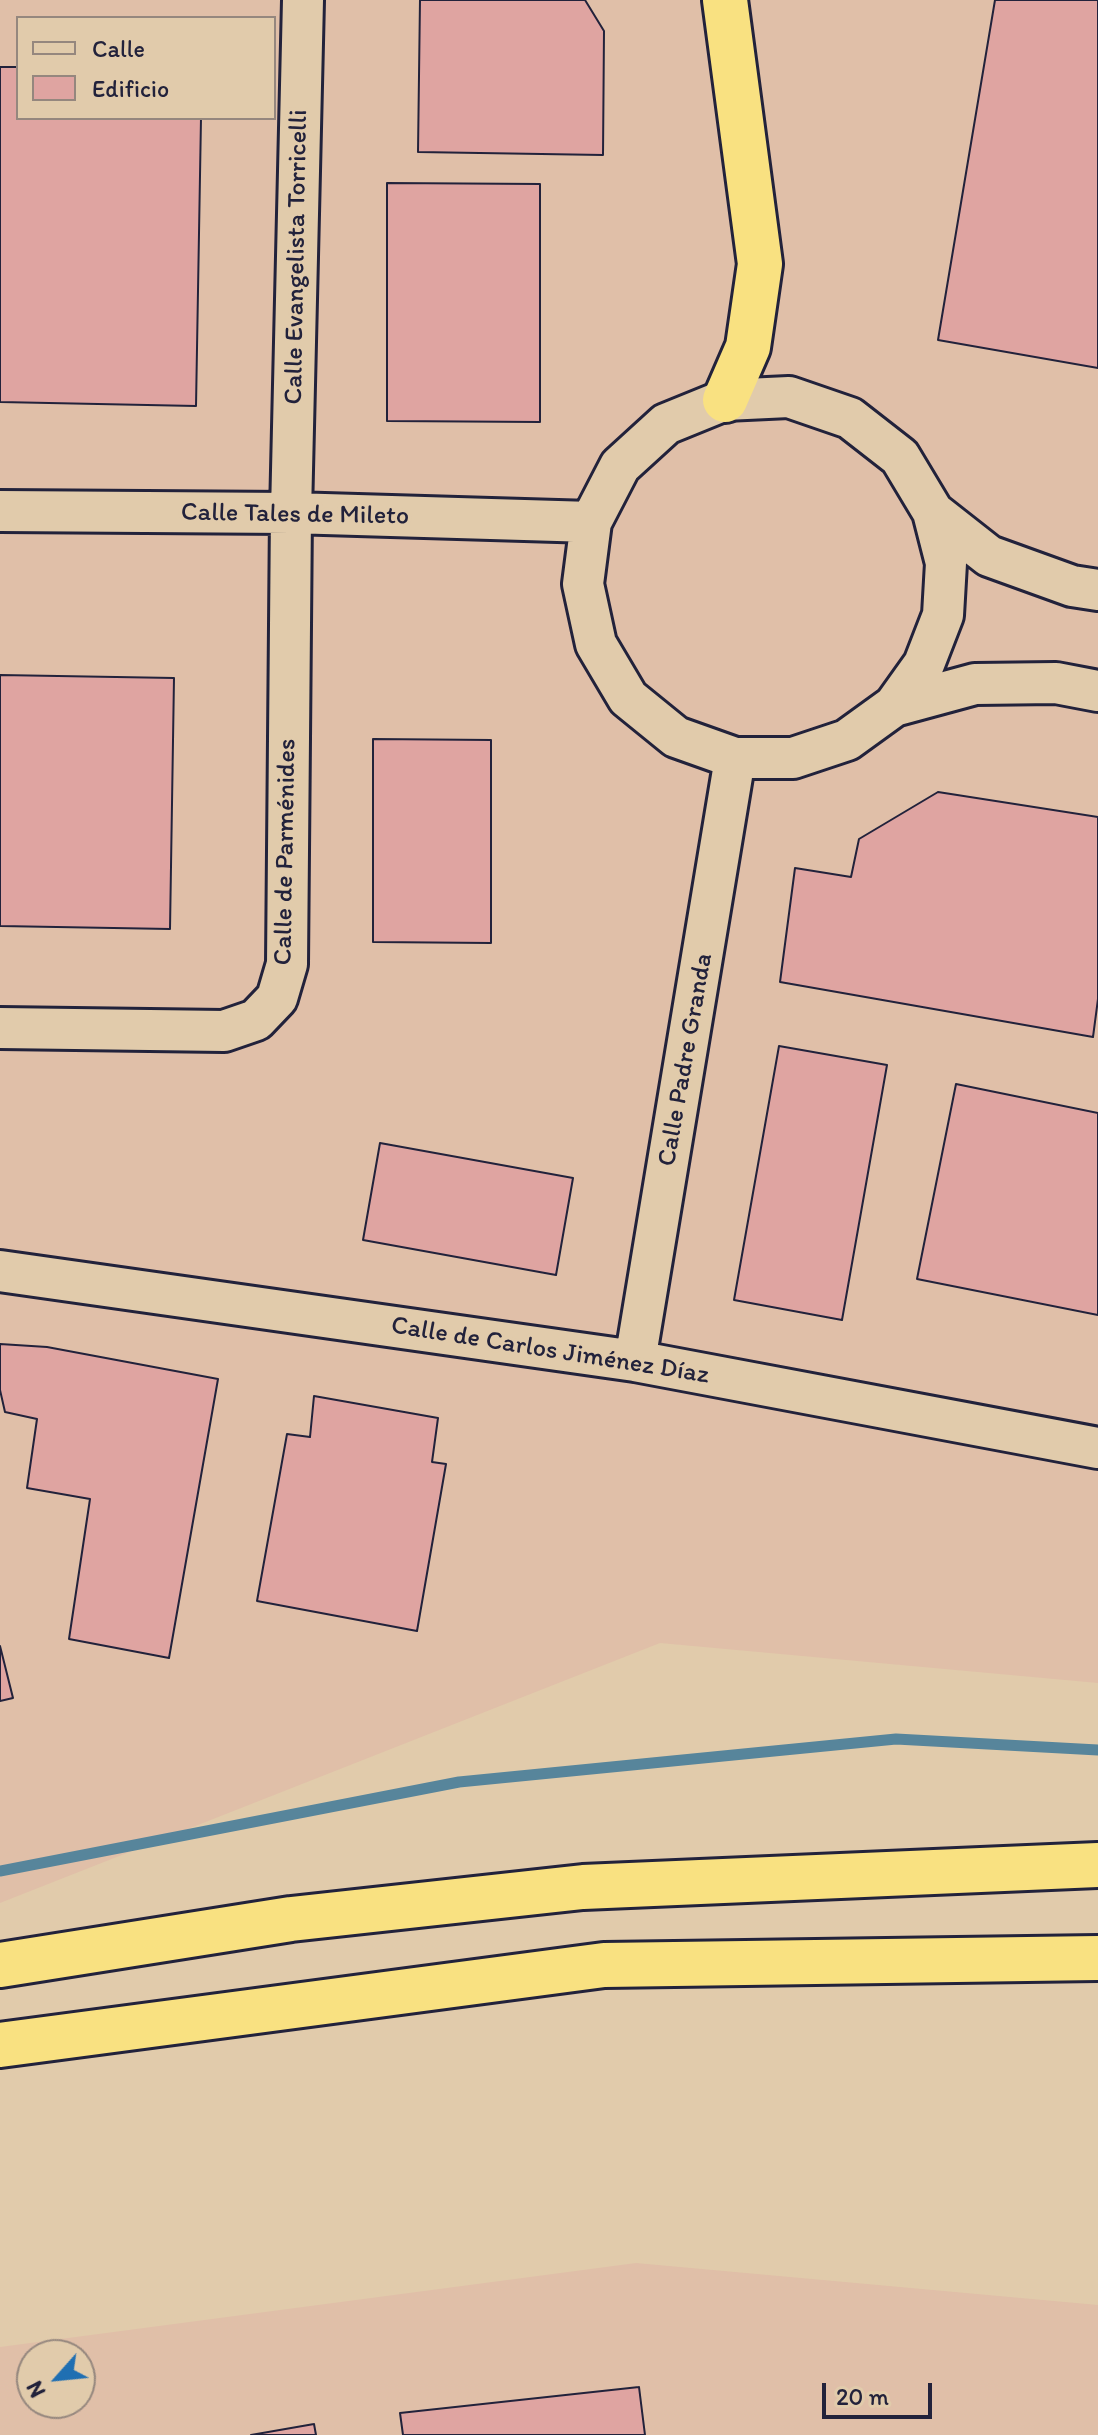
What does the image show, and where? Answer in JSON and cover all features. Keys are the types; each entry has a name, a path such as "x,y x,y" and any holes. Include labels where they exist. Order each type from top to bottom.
{"highway":[{"path":"725,0 760,264 748,347 725,400"},
{"path":"0,1965 291,1919 583,1887 1098,1865"},
{"path":"957,1870 1098,1878"},
{"path":"0,2045 604,1965 1098,1958"},
{"path":"967,1961 1098,1972"}],"street":[{"name":"Calle Evangelista Torricelli","path":"291,513 303,0"},
{"path":"789,397 850,418 900,457 933,512 946,563 943,615 924,664 894,706 847,740 793,758 735,758 676,737 628,698 596,644 583,584 591,522 620,466 666,424 725,400 789,397"},
{"name":"Calle Tales de Mileto","path":"0,511 291,513 591,522"},
{"path":"933,512 989,556 1072,586 1098,590"},
{"name":"Calle de Parménides","path":"0,1028 224,1031 256,1020 277,998 287,964 291,513"},
{"path":"894,706 975,684 1056,683 1098,691"},
{"name":"Calle Padre Granda","path":"635,1361 735,758"},
{"name":"Calle de Carlos Jiménez Díaz","path":"0,1271 635,1361 1098,1448"}],"shaded area":[{"path":"0,0 1098,0 1098,1683 660,1643 0,1903"},
{"path":"636,2263 1098,2305 1098,2435 0,2435 0,2347 16,2345 16,2419 96,2419 96,2339 61,2339"}],"building":[{"path":"420,0 585,0 604,31 603,155 418,152"},
{"path":"995,0 1098,0 1098,368 938,340"},
{"path":"0,67 16,67 16,120 201,120 196,406 0,402"},
{"path":"387,183 540,184 540,422 387,421"},
{"path":"0,675 174,678 170,929 0,926"},
{"path":"373,739 491,740 491,943 373,942"},
{"path":"938,792 1098,817 1098,999 1093,1037 780,982 795,868 851,877 859,839"},
{"path":"779,1046 887,1065 842,1320 734,1300"},
{"path":"956,1084 1098,1113 1098,1315 917,1279"},
{"path":"380,1143 573,1178 556,1275 363,1240"},
{"path":"0,1344 47,1347 218,1379 169,1658 69,1639 90,1499 27,1488 37,1419 5,1412 0,1390"},
{"path":"314,1396 438,1418 432,1462 446,1464 417,1631 257,1601 287,1434 310,1437"},
{"path":"0,1646 13,1698 0,1701"},
{"path":"639,2387 645,2435 403,2435 400,2413"},
{"path":"314,2424 316,2435 251,2435"}],"waterway":[{"path":"0,1871 459,1782 896,1739 1098,1750"}]}
